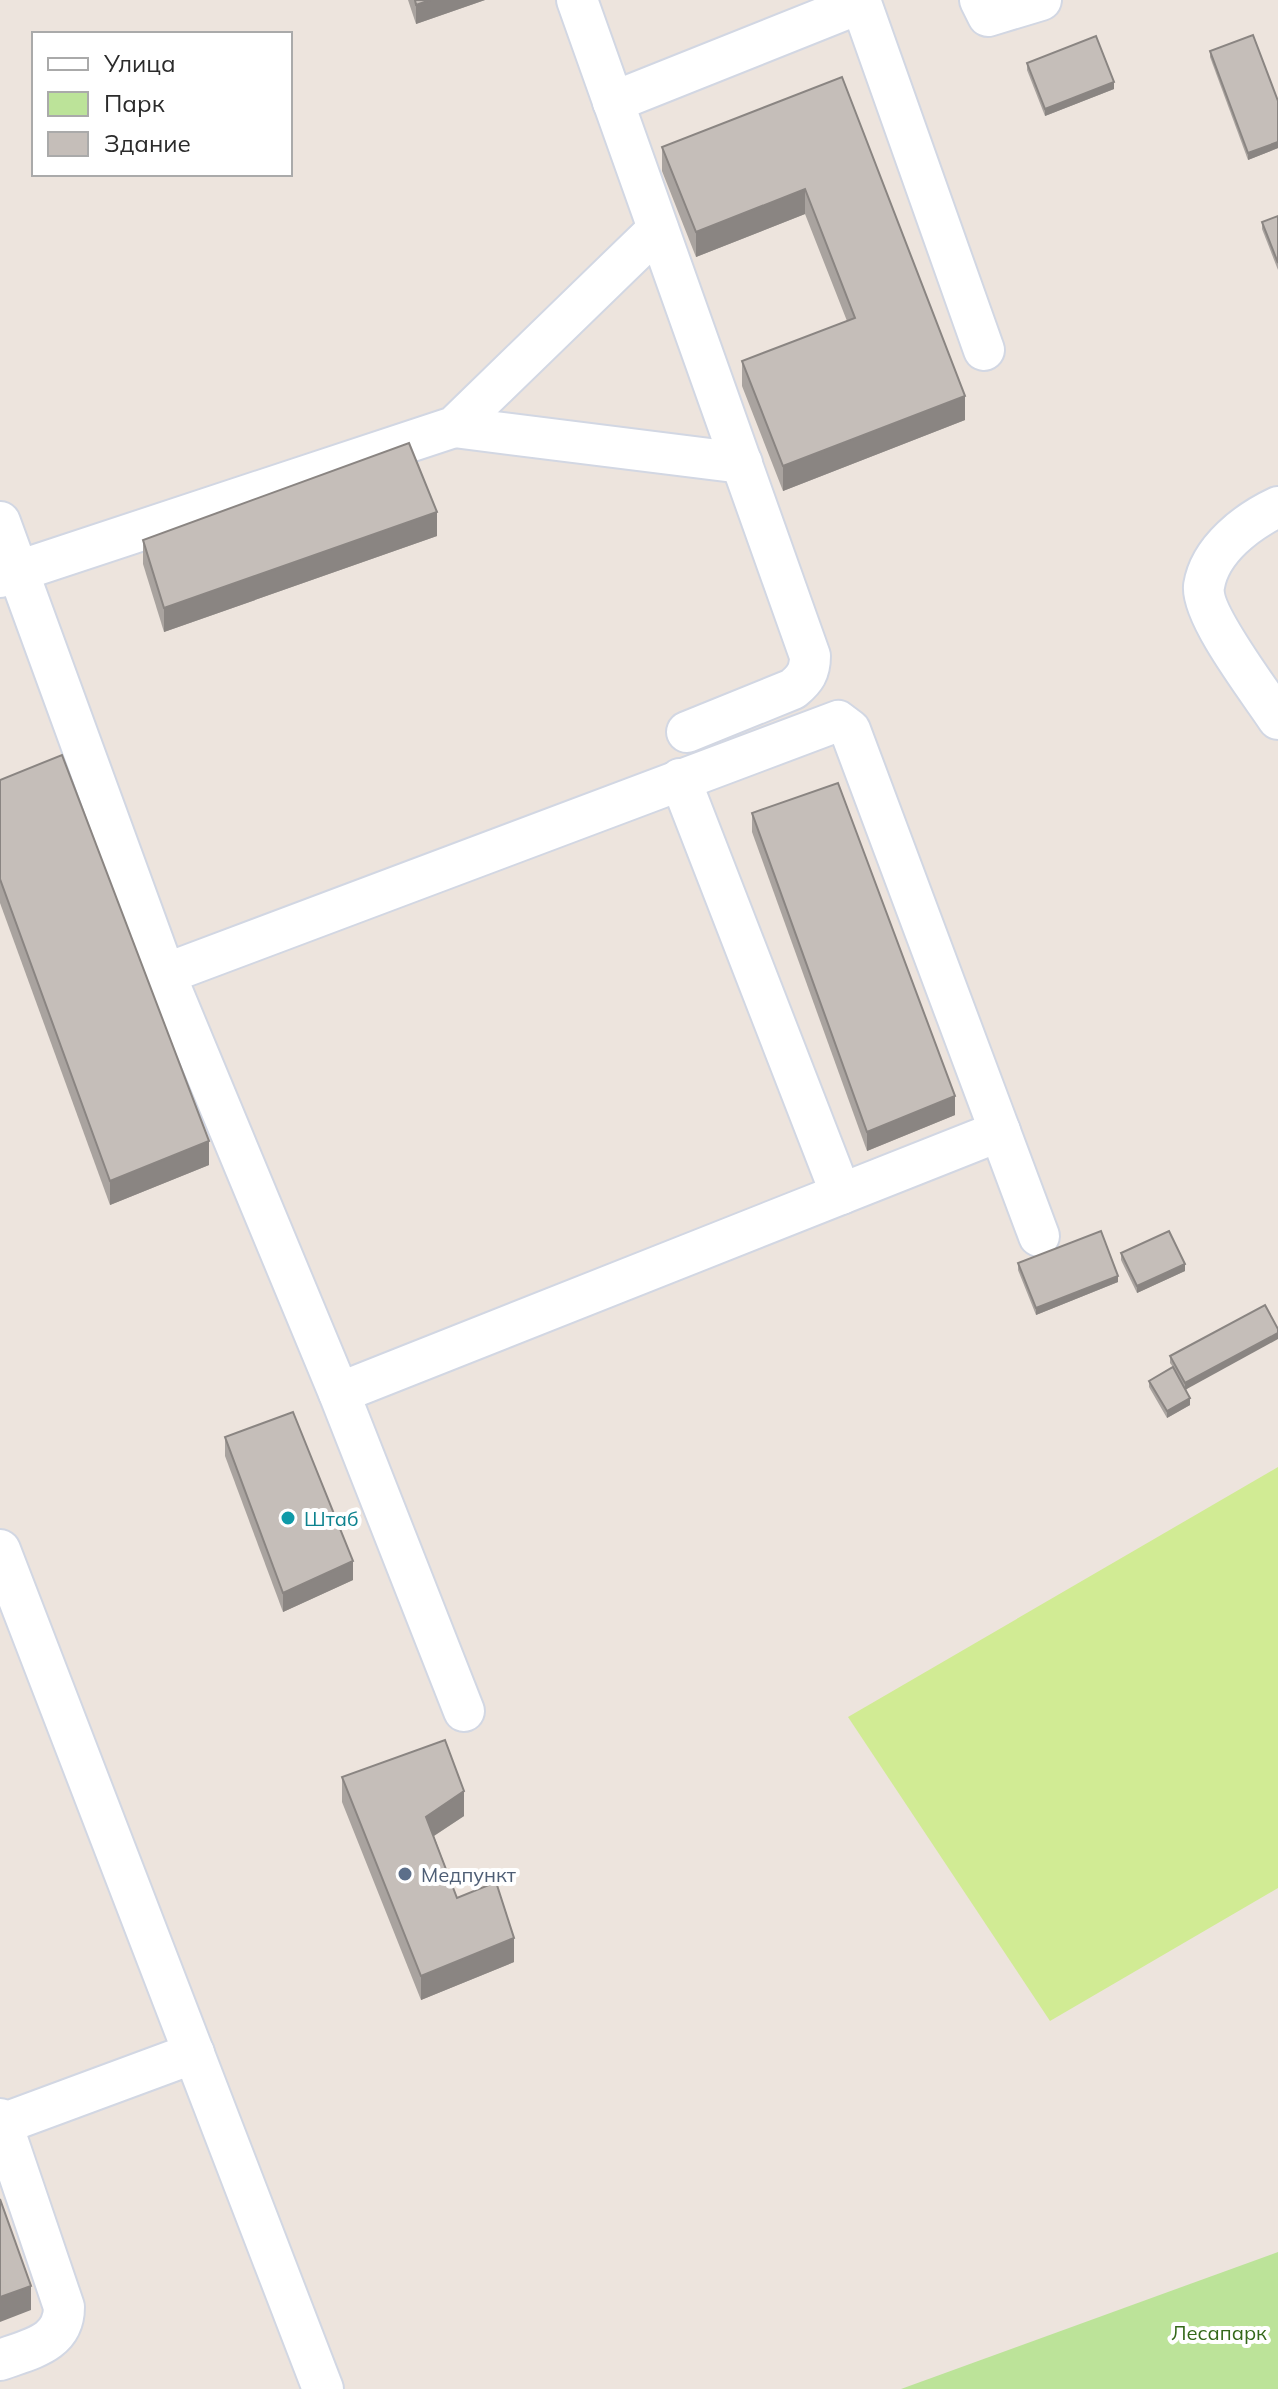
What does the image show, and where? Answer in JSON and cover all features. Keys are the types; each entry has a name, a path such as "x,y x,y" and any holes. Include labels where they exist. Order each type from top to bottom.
{"lane":[{"path":"577,0 810,656 810,670 793,689 687,732"},
{"path":"980,0 988,16 1041,0"},
{"path":"613,102 861,2 984,350"},
{"path":"454,427 658,229"},
{"path":"9,574 454,427 742,463"},
{"path":"1278,507 1236,533 1214,562 1204,587 1209,611 1278,719"},
{"path":"0,522 9,574 165,974 339,1393 464,1711"},
{"path":"165,974 832,722 844,723 850,730 1039,1236"},
{"path":"680,779 841,1194"},
{"path":"339,1393 1000,1131"},
{"path":"0,1550 323,2389"},
{"path":"0,2360 43,2343 58,2332 64,2321 64,2307 1,2122 194,2053"}],"green space":[{"path":"1278,1467 1278,1888 1050,2021 848,1717"},
{"name":"Лесапарк","path":"1278,2252 1278,2389 901,2389"}],"building":[{"path":"1253,35 1278,101 1278,142 1248,153 1210,51"},
{"path":"1096,36 1114,82 1045,109 1027,63"},
{"path":"842,77 965,396 783,466 742,361 855,318 805,189 696,232 662,147"},
{"path":"1278,216 1278,263 1262,222"},
{"path":"409,443 437,512 164,608 143,540"},
{"path":"62,755 209,1141 110,1181 0,879 0,780"},
{"path":"838,783 955,1096 867,1132 752,813"},
{"path":"1101,1231 1118,1276 1036,1308 1018,1263"},
{"path":"1169,1231 1185,1264 1137,1286 1121,1253"},
{"path":"1265,1305 1278,1333 1185,1383 1170,1356"},
{"path":"1173,1367 1190,1398 1167,1411 1149,1381"},
{"name":"Штаб","path":"293,1412 353,1561 283,1593 225,1437"},
{"name":"Медпункт","path":"445,1740 464,1791 426,1817 457,1898 496,1882 514,1938 421,1976 342,1777"},
{"path":"0,2199 31,2286 0,2297"}],"place":[{"name":"Штаб","path":"288,1518"},
{"name":"Медпункт","path":"405,1874"}]}
